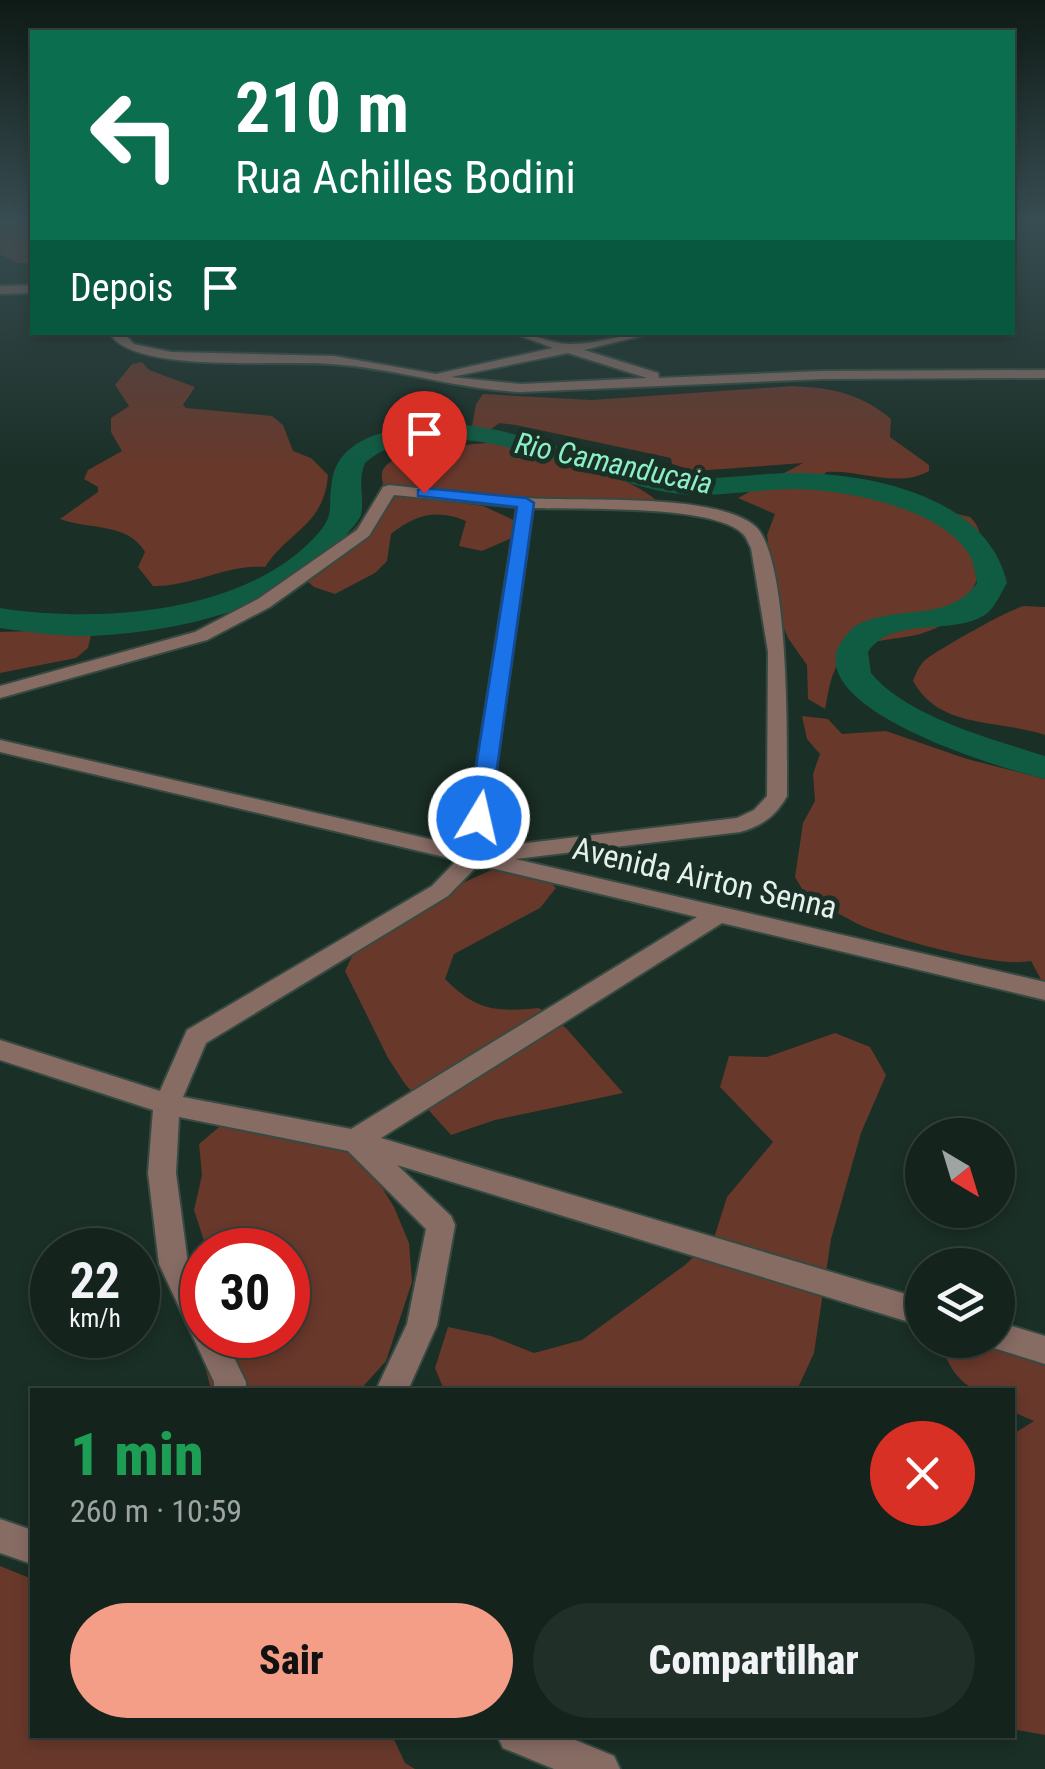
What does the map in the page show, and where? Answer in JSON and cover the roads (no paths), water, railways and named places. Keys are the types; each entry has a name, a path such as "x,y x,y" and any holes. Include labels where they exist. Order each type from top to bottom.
{"street":[{"path":"120,335 130,347 171,356 334,360 429,378 521,388 1045,374"},
{"path":"524,335 670,382"},
{"path":"429,378 634,335"},
{"path":"0,692 201,636 264,603 363,533 390,490 526,503 692,509 728,518 750,531 759,548 776,652 777,796 764,815 740,825 473,857"},
{"path":"180,1277 174,1264 162,1173 167,1104 196,1037 440,891 473,857 526,503"},
{"name":"Avenida Airton Senna","path":"0,746 1045,991"},
{"path":"354,1142 718,915"},
{"path":"0,1050 167,1104 354,1142 905,1308"},
{"path":"354,1142 441,1225 422,1325 393,1388"},
{"path":"1015,1341 1045,1350"},
{"path":"217,1358 229,1388"},
{"path":"0,1536 30,1546"},
{"path":"524,1738 601,1769"}],"waterway":[{"name":"Rio Camanducaia","path":"0,618 62,626 125,623 197,609 266,585 295,569 330,538 347,514 347,475 359,454 385,442 425,432 494,436 680,486 791,481 840,484 896,497 948,520 969,535 984,553 992,583 976,607 945,618 901,621 865,633 852,652 855,676 867,691 913,719 1045,768"}]}
